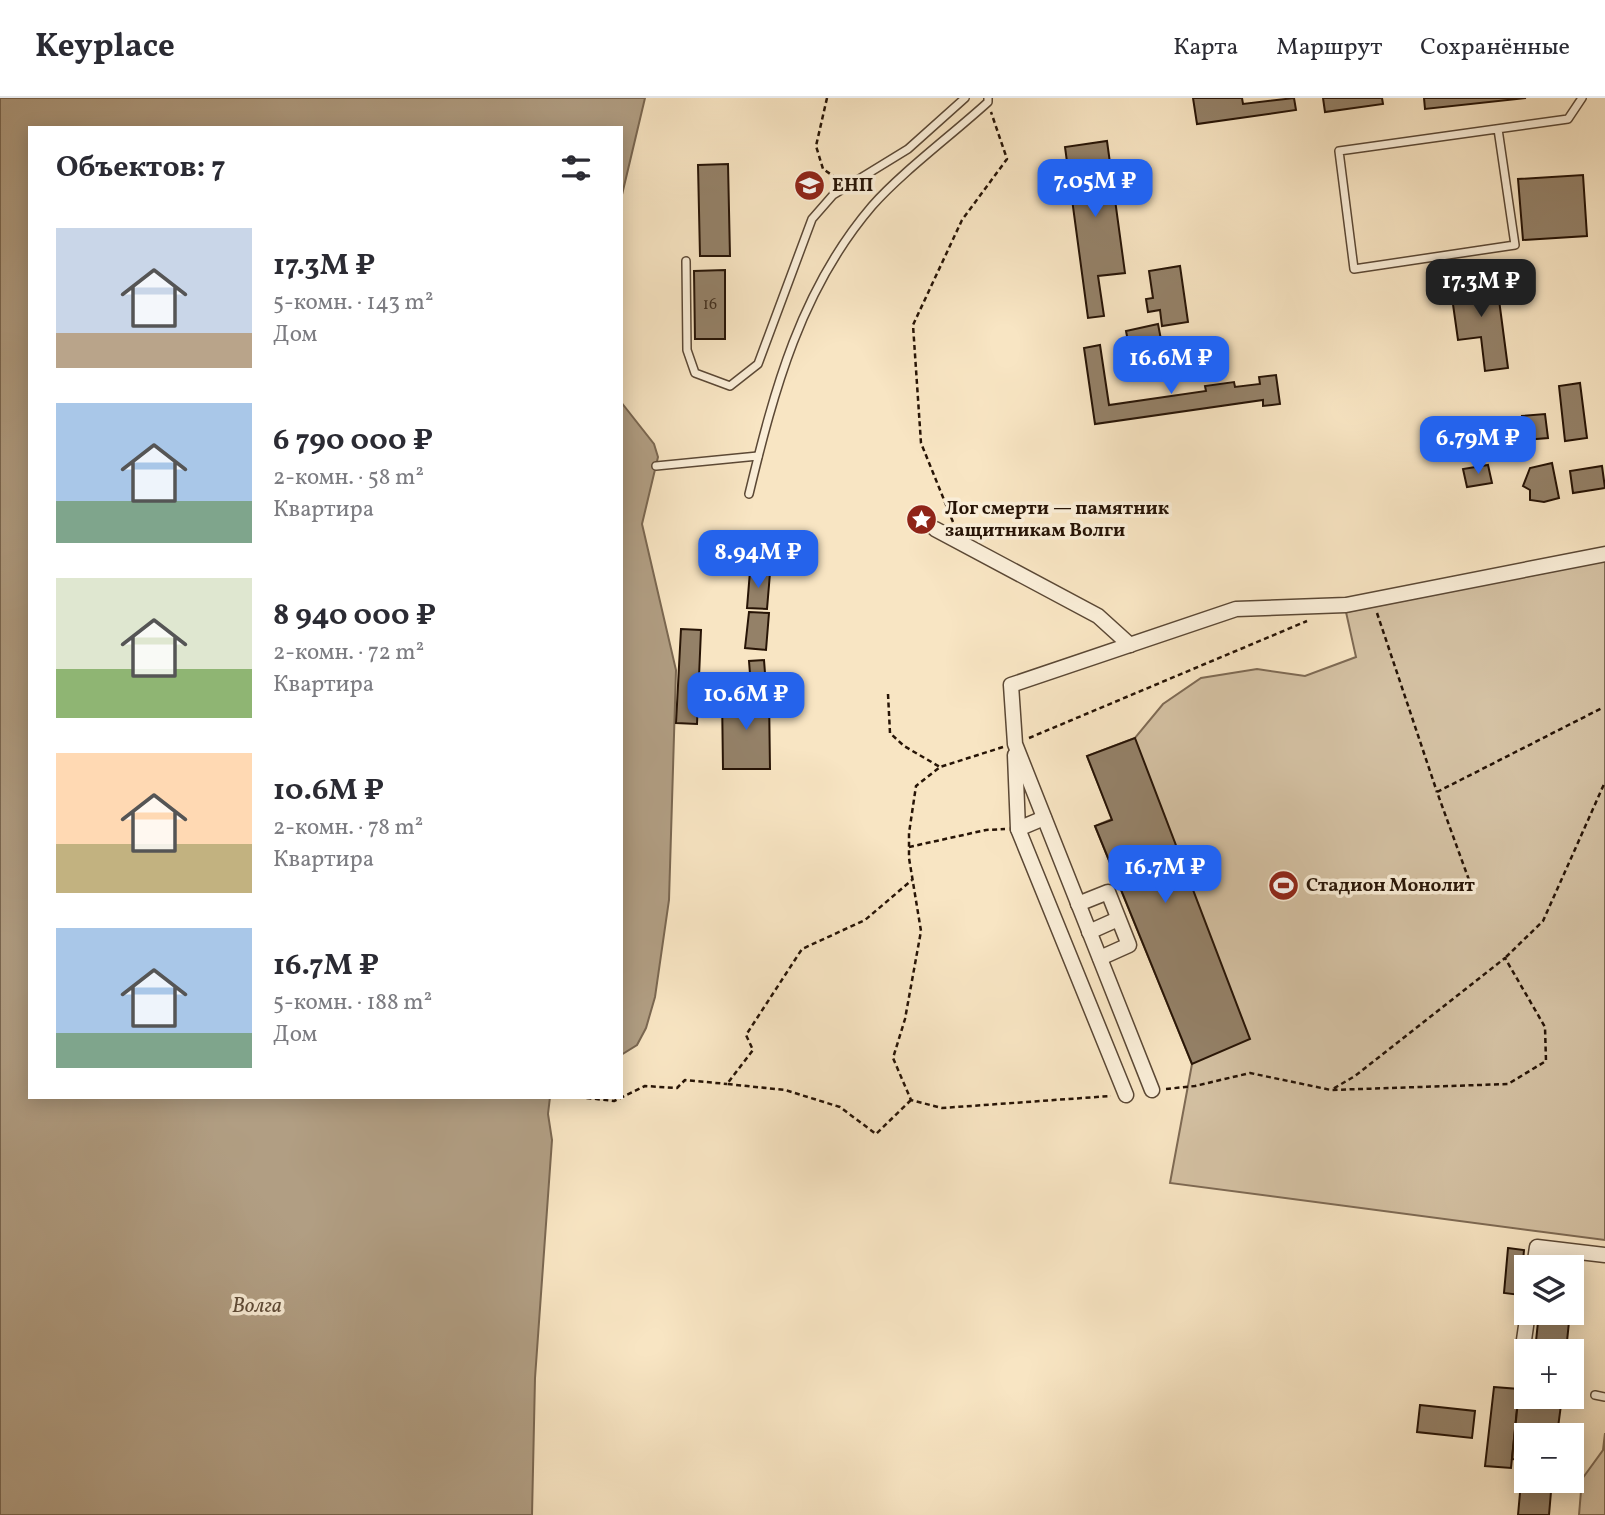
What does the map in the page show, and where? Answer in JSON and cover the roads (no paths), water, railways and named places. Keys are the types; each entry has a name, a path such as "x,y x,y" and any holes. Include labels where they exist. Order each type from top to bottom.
{"street":[{"path":"934,529 1098,616 1130,645"},
{"path":"1126,1095 1018,829 1011,685 1236,609 1346,605 1605,554"},
{"path":"1015,744 1152,1090"},
{"path":"1018,829 1044,818"},
{"path":"1078,904 1108,892 1129,945 1100,958"},
{"path":"1089,932 1118,919"},
{"path":"1536,1255 1537,1247 1605,1255"}],"lane":[{"path":"686,261 687,350 695,373 730,386 758,364 813,219 834,195 908,149 965,98"},
{"path":"1498,129 1515,245 1354,269 1339,151 1568,119 1582,98"},
{"path":"749,494 783,363 830,262 873,205 988,100"},
{"path":"656,466 758,456"},
{"path":"1595,1395 1605,1397"}],"water":[{"name":"Волга","path":"0,98 645,98 623,191 623,126 28,126 28,1099 550,1099 548,1114 552,1140 535,1378 532,1515 0,1515"},
{"path":"623,405 654,444 658,457 642,524 676,670 669,900 655,997 646,1028 637,1045 623,1054"}],"place":[{"name":"ЕНП","path":"809,186"},
{"name":"Лог смерти — памятник защитникам Волги","path":"922,520"},
{"name":"Стадион Монолит","path":"1283,886"}]}
